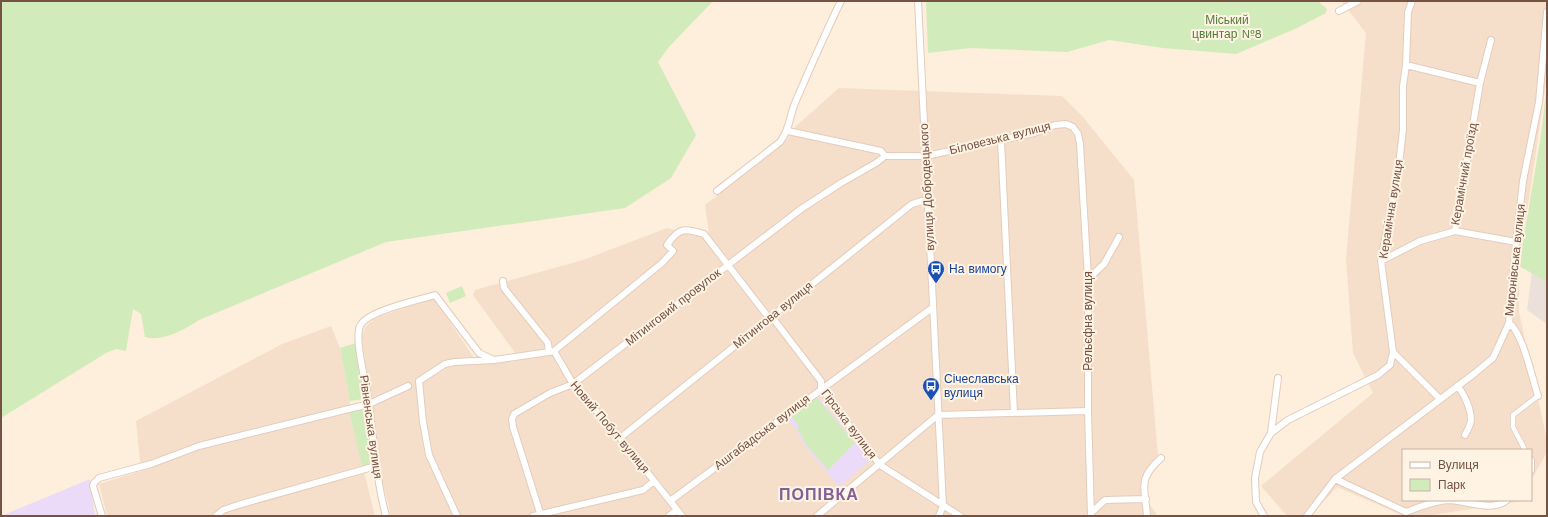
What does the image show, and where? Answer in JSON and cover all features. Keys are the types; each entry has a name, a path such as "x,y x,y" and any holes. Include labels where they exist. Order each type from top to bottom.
{"street":[{"path":"717,191 780,142 788,131 790,114 816,53 841,1"},
{"name":"вулиця Добродецького","path":"918,1 943,506 939,516"},
{"path":"1339,11 1358,1"},
{"name":"Керамічна вулиця","path":"1394,352 1381,261 1399,164 1403,130 1403,86 1406,65 1408,12 1412,1"},
{"name":"Миронівська вулиця","path":"1307,516 1335,479 1492,358 1509,323 1516,242 1524,181 1539,102 1547,14"},
{"name":"Керамічний проїзд","path":"1381,261 1420,241 1455,231 1480,83 1491,40"},
{"path":"1406,65 1480,83"},
{"name":"Біловезька вулиця","path":"885,156 926,156 1034,133 1055,124 1066,124 1073,127"},
{"name":"Рельєфна вулиця","path":"1073,127 1078,134 1080,144 1088,279 1088,411 1091,514"},
{"path":"788,131 881,151 885,156"},
{"path":"1001,140 1014,413"},
{"name":"Мітинговий провулок","path":"541,515 512,419 514,414 550,393 572,384 801,209 841,183 876,164 885,156"},
{"name":"Мітингова вулиця","path":"620,438 912,204 929,199"},
{"name":"Гірська вулиця","path":"552,352 662,263 673,251 667,244 675,233 682,231 694,231 704,234 769,318 775,321 821,380 821,389 880,465 960,516"},
{"path":"1455,231 1516,242"},
{"path":"1088,279 1104,264 1119,237"},
{"name":"Новий Побут вулиця","path":"503,281 504,288 548,343 572,384 620,438 682,516"},
{"name":"Рівненська вулиця","path":"386,516 379,488 369,404 358,338 360,325 372,315 435,295 479,354 494,360"},
{"name":"Ашгабадська вулиця","path":"670,501 932,308"},
{"path":"1509,323 1514,326 1522,344 1538,396 1512,414 1513,427 1524,449"},
{"path":"457,516 429,455 423,422 419,381 445,364 494,360 552,352"},
{"path":"1264,516 1256,502 1255,478 1260,452 1271,433 1288,420 1378,375 1390,365 1394,352 1440,399"},
{"path":"1271,433 1278,378"},
{"path":"102,516 93,486 96,480 150,464 199,446 369,404 408,386"},
{"path":"1457,386 1461,390 1468,407 1471,420 1465,435"},
{"path":"817,516 880,465 938,415 1088,411"},
{"path":"1147,516 1143,482 1151,468 1161,458"},
{"path":"216,516 223,510 238,505 376,466"},
{"path":"1335,479 1406,512 1430,503 1443,501"},
{"path":"533,516 643,490 654,481"},
{"path":"1091,514 1105,500 1146,499"},
{"path":"1454,501 1470,504 1491,505 1504,501"},
{"path":"669,516 677,510"}],"shaded area":[{"path":"1341,1 1547,1 1547,77 1519,266 1519,312 1547,440 1547,452 1532,479 1532,449 1402,449 1402,501 1520,501 1427,516 1404,516 1337,487 1310,516 1287,516 1261,486 1373,393 1353,353 1346,259 1366,33"},
{"path":"839,88 1062,96 1083,117 1134,180 1158,455 1143,474 1141,492 1158,516 391,516 380,470 362,338 365,327 375,318 434,298 478,364 518,361 515,353 473,295 475,290 583,260 667,228 696,236 709,234 705,205 788,139 796,126"},
{"path":"1547,158 1547,324 1527,310"},
{"path":"331,326 340,348 350,401 349,411 375,516 107,516 99,484 141,471 136,421 282,344"},
{"path":"817,395 870,460 839,487 805,446 795,428 785,417"},
{"path":"90,479 95,516 1,516"}],"green space":[{"path":"1,1 713,1 668,48 658,62 696,135 671,178 625,208 386,242 199,320 187,328 173,334 158,338 145,337 141,314 133,309 126,351 116,349 106,353 1,418"},
{"name":"Міський цвинтар №8","path":"926,1 1318,1 1327,9 1326,13 1297,28 1236,54 1163,48 1109,40 1067,52 971,48 928,53"},
{"path":"1547,83 1547,282 1519,266 1541,135"},
{"path":"462,286 466,296 450,303 446,293"},
{"path":"356,343 364,399 350,401 340,348"},
{"path":"813,398 817,398 855,443 828,470 808,447 797,429 799,426 791,416"},
{"path":"367,407 374,464 362,466 349,411"}],"place":[{"name":"На вимогу","path":"936,284"},
{"name":"Січеславська вулиця","path":"931,401"}],"district":[{"name":"ПОПІВКА","path":"819,494"}]}
